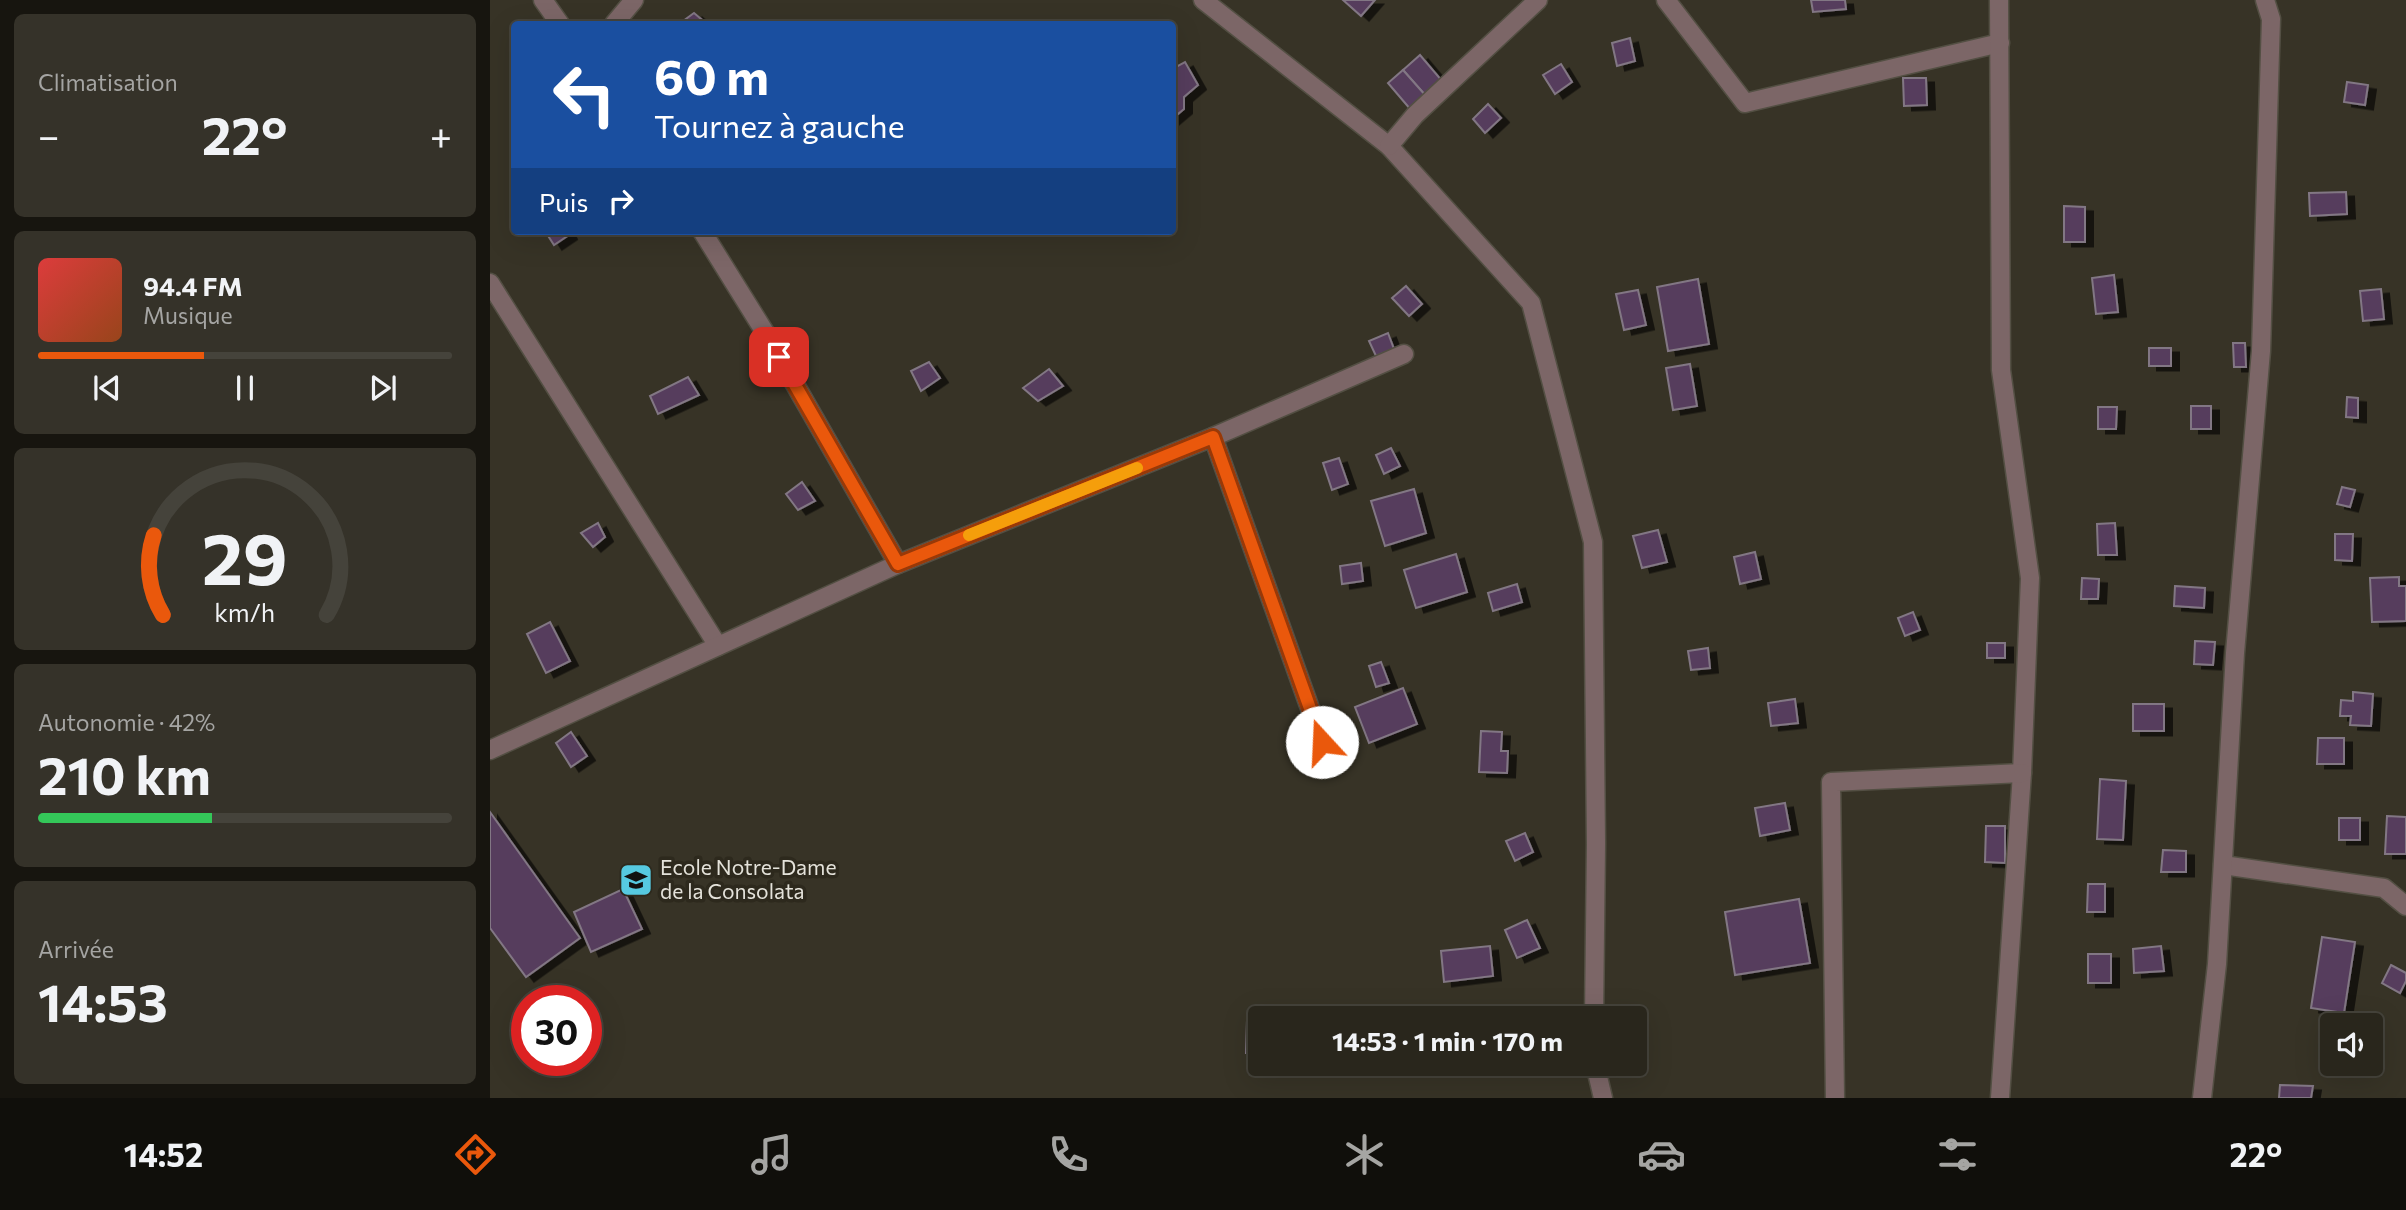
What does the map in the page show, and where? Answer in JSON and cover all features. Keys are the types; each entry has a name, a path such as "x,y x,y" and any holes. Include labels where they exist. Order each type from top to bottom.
{"street":[{"path":"543,0 558,21"},
{"path":"616,21 634,0"},
{"path":"1203,0 1389,146 1531,303 1593,542 1596,844 1594,1006"},
{"path":"1389,146 1415,115 1538,0"},
{"path":"1666,0 1745,103 2000,43"},
{"path":"1999,0 2001,370 2030,578 2022,773 2000,1098"},
{"path":"2202,1098 2217,964 2235,653 2261,351 2270,19 2264,0"},
{"path":"704,235 766,334 898,564"},
{"path":"490,283 718,646"},
{"path":"492,743 718,646 898,564 1213,437 1404,354"},
{"path":"1213,437 1322,742"},
{"path":"1835,1098 1830,782 2022,773"},
{"path":"2223,865 2384,888 2406,906"},
{"path":"1598,1076 1603,1098"}],"building":[{"path":"1343,0 1375,0 1361,16"},
{"path":"1811,0 1845,0 1846,9 1813,12"},
{"path":"694,13 703,21 683,21"},
{"path":"1630,38 1635,61 1617,66 1612,43"},
{"path":"1420,55 1443,82 1426,96 1403,70"},
{"path":"1185,62 1198,85 1184,97 1184,109 1176,116 1176,67"},
{"path":"1561,64 1572,82 1555,94 1543,75"},
{"path":"1403,70 1426,96 1411,110 1388,83"},
{"path":"1903,78 1926,78 1927,105 1904,106"},
{"path":"2347,82 2368,85 2365,105 2344,102"},
{"path":"1488,104 1501,118 1485,133 1473,119"},
{"path":"2346,192 2347,214 2310,216 2309,193"},
{"path":"2064,206 2085,207 2085,242 2064,242"},
{"path":"548,235 569,235 554,245"},
{"path":"2114,275 2118,312 2096,314 2092,278"},
{"path":"1698,279 1709,344 1668,351 1657,287"},
{"path":"1406,286 1422,304 1409,316 1392,298"},
{"path":"2381,289 2384,319 2363,321 2360,291"},
{"path":"1638,290 1646,325 1624,330 1616,294"},
{"path":"1388,333 1394,349 1376,356 1369,341"},
{"path":"2233,343 2245,343 2246,367 2234,367"},
{"path":"2149,348 2171,348 2171,366 2149,366"},
{"path":"929,362 940,378 921,391 911,371"},
{"path":"1690,364 1697,406 1673,410 1666,368"},
{"path":"1049,369 1063,386 1038,401 1023,388"},
{"path":"688,377 699,395 658,414 650,396"},
{"path":"2347,397 2358,398 2358,418 2346,417"},
{"path":"2191,406 2211,406 2211,429 2191,429"},
{"path":"2098,407 2117,407 2116,429 2098,429"},
{"path":"1391,448 1400,466 1384,474 1376,455"},
{"path":"1339,458 1348,484 1332,490 1323,463"},
{"path":"802,482 815,501 798,510 786,494"},
{"path":"2342,487 2355,490 2350,507 2337,504"},
{"path":"1414,489 1426,533 1385,546 1371,501"},
{"path":"598,523 605,537 593,547 581,533"},
{"path":"2115,523 2117,555 2098,555 2097,524"},
{"path":"1658,530 1667,562 1642,568 1633,536"},
{"path":"2335,534 2353,534 2352,561 2335,560"},
{"path":"1755,552 1761,579 1740,584 1734,557"},
{"path":"1456,554 1467,592 1416,608 1404,570"},
{"path":"1361,563 1363,581 1342,584 1340,566"},
{"path":"2399,577 2399,586 2406,586 2406,621 2372,622 2370,578"},
{"path":"2082,578 2099,579 2098,599 2081,599"},
{"path":"1517,584 1522,602 1493,611 1488,593"},
{"path":"2175,586 2205,588 2204,608 2174,606"},
{"path":"1913,612 1920,630 1905,636 1898,618"},
{"path":"550,622 570,661 546,673 527,634"},
{"path":"2195,641 2215,642 2213,665 2194,664"},
{"path":"1987,643 2005,643 2005,658 1987,658"},
{"path":"1708,648 1710,668 1691,670 1688,651"},
{"path":"1381,662 1389,683 1376,687 1369,666"},
{"path":"1403,688 1417,724 1369,743 1355,707"},
{"path":"2353,692 2373,694 2371,726 2350,725 2351,716 2340,716 2341,700 2353,701"},
{"path":"1795,699 1798,723 1771,726 1768,703"},
{"path":"2133,704 2164,704 2164,731 2133,731"},
{"path":"1481,731 1502,732 1501,751 1508,751 1507,773 1479,772"},
{"path":"571,732 587,756 571,767 556,743"},
{"path":"2318,738 2344,738 2344,764 2317,764"},
{"path":"2100,779 2126,781 2123,840 2097,839"},
{"path":"1785,803 1790,830 1760,836 1755,808"},
{"path":"490,812 580,938 526,977 490,928"},
{"path":"2387,816 2406,817 2406,854 2385,854"},
{"path":"2339,818 2360,818 2360,840 2339,840"},
{"path":"1986,826 2005,826 2005,863 1985,862"},
{"path":"1525,833 1533,852 1515,861 1506,841"},
{"path":"2163,850 2186,851 2186,872 2161,872"},
{"path":"2088,884 2105,884 2105,912 2087,912"},
{"path":"623,889 642,929 591,952 574,912"},
{"path":"1799,899 1810,963 1735,975 1725,912"},
{"path":"1527,920 1540,948 1517,958 1505,930"},
{"path":"2322,937 2355,942 2344,1013 2311,1008"},
{"path":"1490,946 1493,976 1444,982 1441,951"},
{"path":"2161,946 2164,971 2134,973 2133,949"},
{"path":"2088,954 2111,954 2111,983 2088,983"},
{"path":"2391,965 2406,973 2406,981 2400,993 2382,983"},
{"path":"1247,1020 1248,1053 1246,1053"},
{"path":"2280,1085 2313,1086 2311,1098 2279,1098"}],"slow traffic":[{"path":"969,535 1137,468"}],"place":[{"name":"Ecole Notre-Dame de la Consolata","path":"636,880"}],"route":[{"path":"779,357 898,564 1213,437 1322,742"}]}
